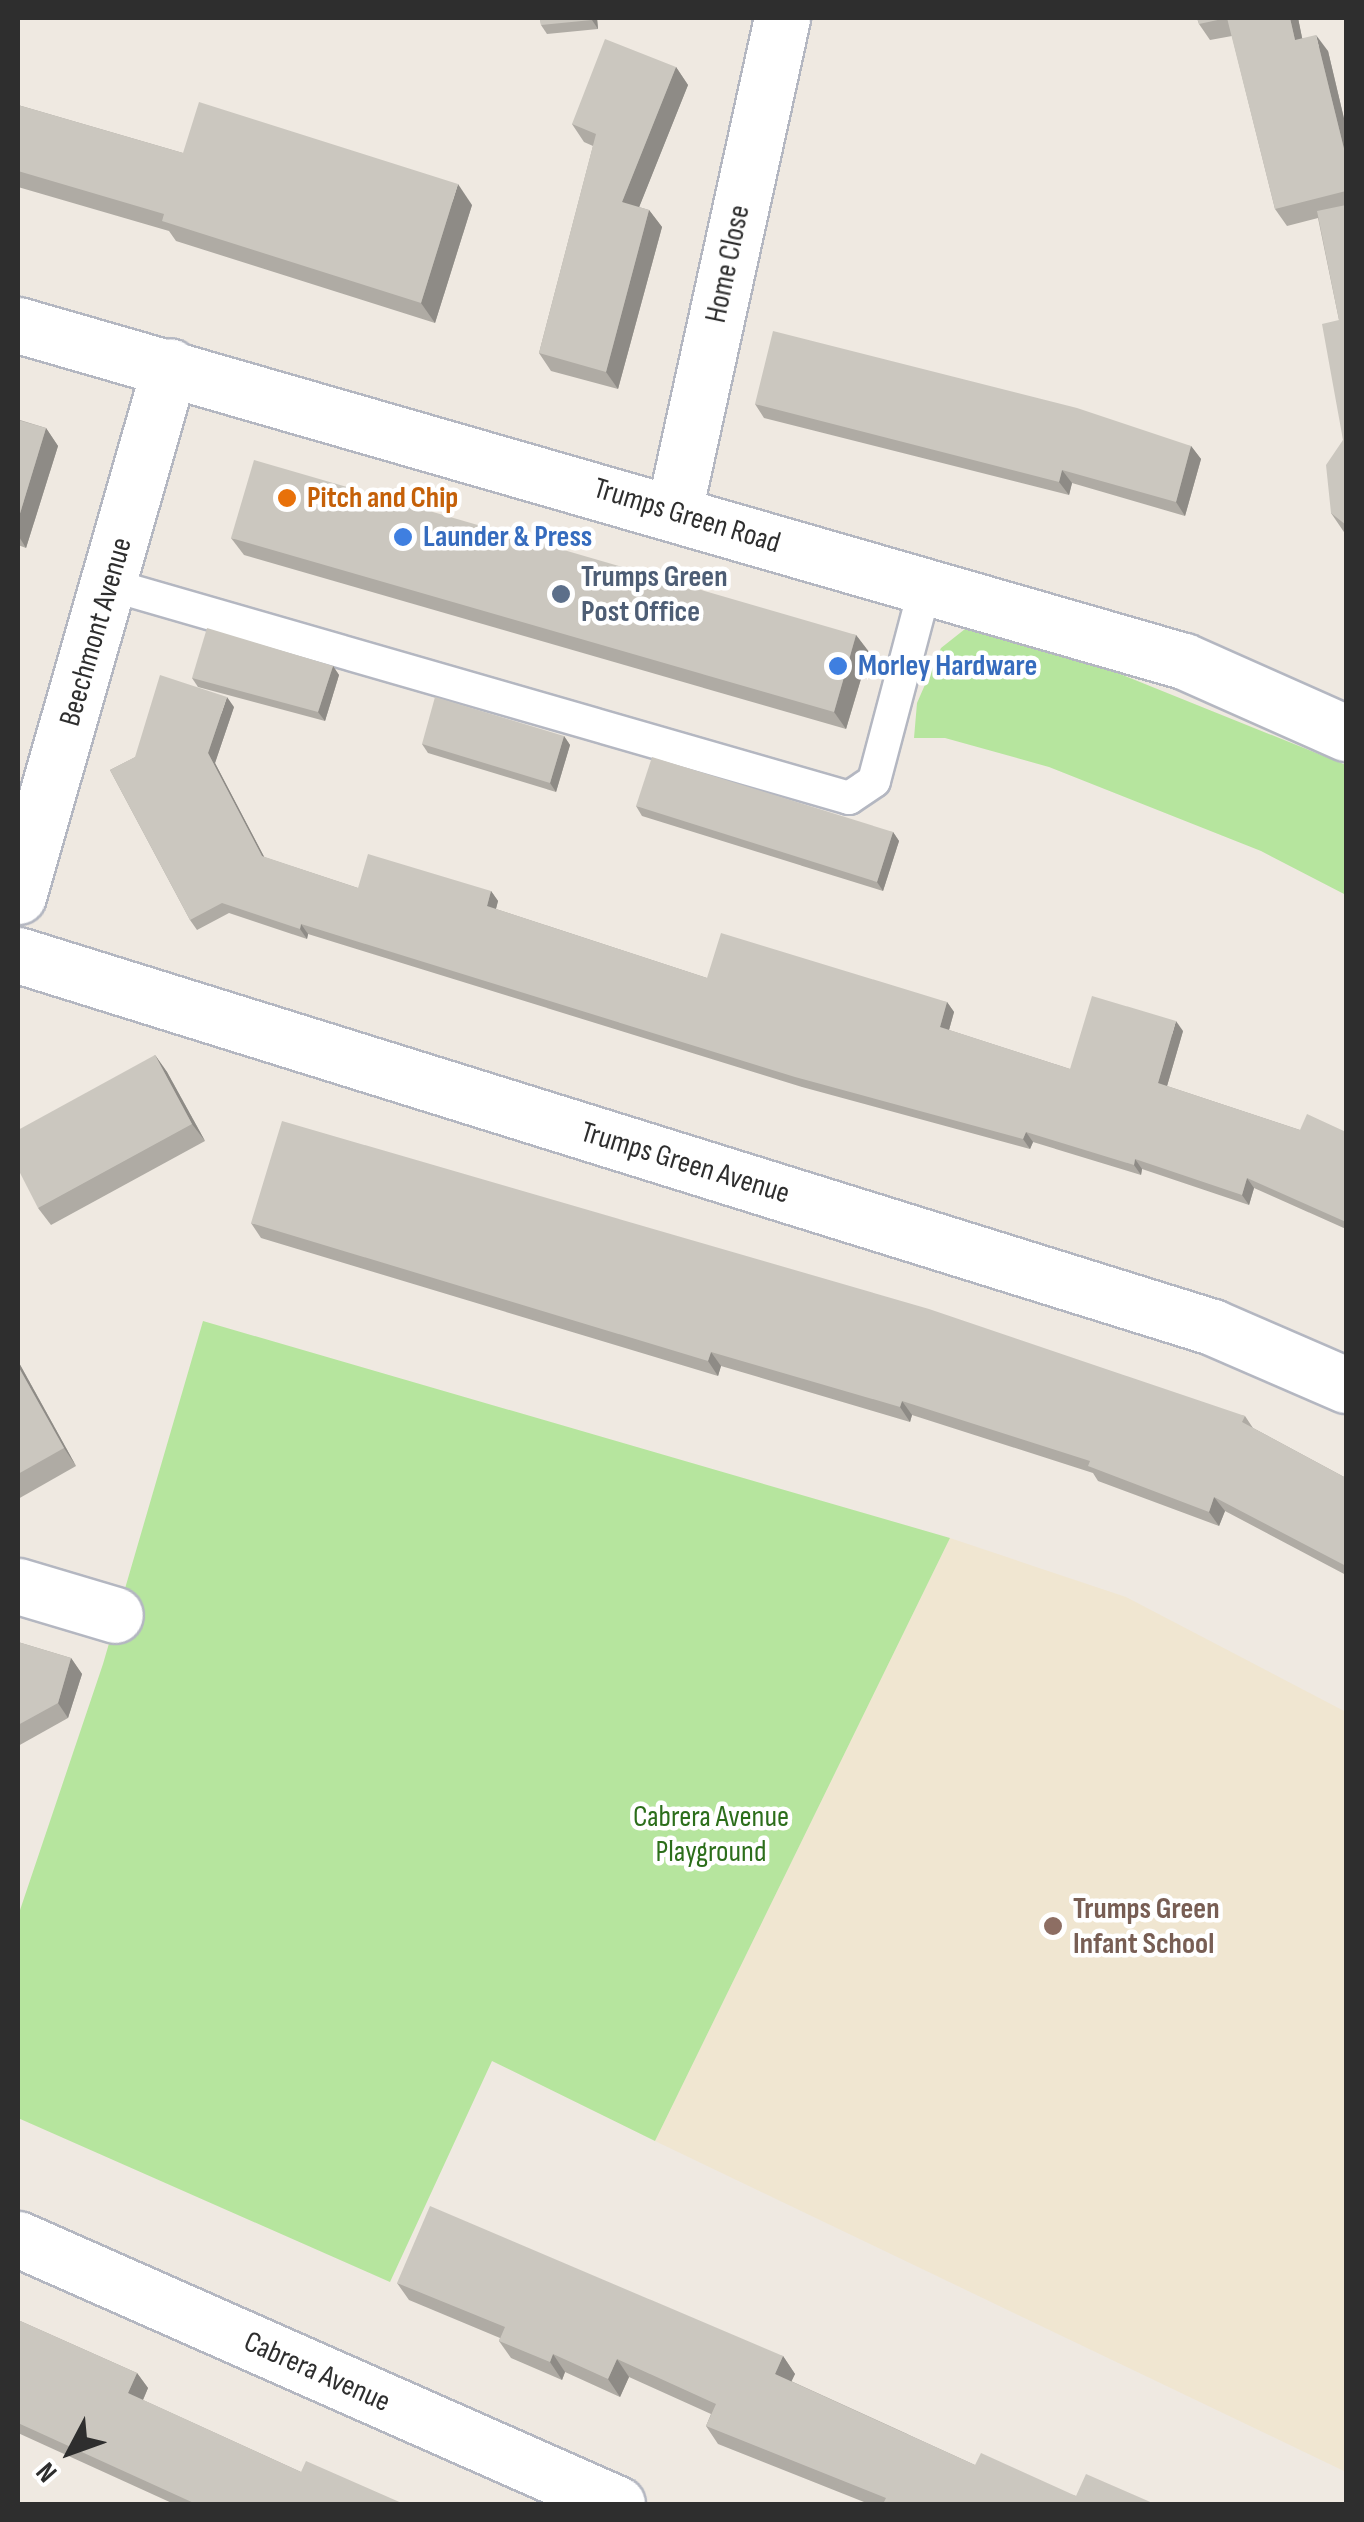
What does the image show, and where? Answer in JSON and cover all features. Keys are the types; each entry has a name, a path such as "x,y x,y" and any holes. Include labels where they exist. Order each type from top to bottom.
{"street":[{"name":"Home Close","path":"674,512 782,18"},
{"name":"Trumps Green Road","path":"18,325 1184,661 1346,733"},
{"name":"Beechmont Avenue","path":"18,896 111,585 170,366"},
{"name":"Trumps Green Avenue","path":"18,954 1212,1327 1346,1385"},
{"path":"18,1586 116,1615"},
{"name":"Cabrera Avenue","path":"18,2239 616,2504"}],"lane":[{"path":"111,585 850,798 874,782 925,588"}],"shaded area":[{"name":"Trumps Green Infant School","path":"950,1538 1126,1597 1346,1712 1346,2472 655,2141"}],"green space":[{"path":"994,623 1346,765 1346,895 1261,851 1049,767 945,738 914,738 917,703 941,648 965,629"},
{"name":"Cabrera Avenue Playground","path":"203,1321 950,1538 655,2141 492,2061 390,2282 18,2118 18,1916 103,1664"}],"building":[{"path":"540,18 592,18 592,20 541,25"},
{"path":"1197,18 1227,18 1199,24"},
{"path":"1227,18 1290,18 1295,40 1316,35 1346,157 1346,191 1275,209"},
{"path":"605,39 676,67 622,202 649,210 606,372 539,353 596,134 572,124"},
{"path":"199,102 458,184 421,303 162,221 164,214 18,171 18,105 183,153"},
{"path":"1346,205 1346,525 1331,513 1326,465 1343,440 1322,324 1339,320 1317,211"},
{"path":"773,331 1077,408 1191,446 1176,502 1062,470 1059,482 755,404"},
{"path":"18,420 46,428 18,520"},
{"path":"254,460 856,635 834,712 231,538"},
{"path":"207,628 333,666 318,712 192,678"},
{"path":"160,675 227,697 208,753 262,856 358,888 368,854 491,891 487,906 707,978 721,933 947,1002 940,1027 1070,1069 1092,996 1176,1021 1158,1083 1300,1130 1307,1114 1346,1132 1346,1222 1247,1178 1242,1195 1135,1159 1134,1165 1026,1132 1023,1139 795,1077 222,903 190,920 110,770 135,757"},
{"path":"435,697 564,736 550,783 422,744"},
{"path":"652,757 893,832 877,882 636,806"},
{"path":"155,1055 192,1124 38,1208 18,1169 18,1130"},
{"path":"282,1121 929,1309 1245,1416 1242,1422 1346,1478 1346,1566 1214,1497 1209,1512 1088,1466 1090,1461 902,1401 900,1407 711,1352 708,1361 251,1223"},
{"path":"18,1366 64,1448 18,1474"},
{"path":"18,1642 71,1658 58,1703 18,1725"},
{"path":"430,2206 783,2356 775,2374 975,2465 981,2453 1076,2496 1086,2474 1155,2504 883,2504 886,2498 706,2426 716,2404 617,2359 608,2379 553,2354 550,2362 499,2341 505,2327 397,2283"},
{"path":"18,2320 137,2373 128,2393 301,2472 306,2461 404,2504 196,2504 18,2423"}],"place":[{"name":"Pitch and Chip","path":"287,498"},
{"name":"Launder & Press","path":"403,537"},
{"name":"Trumps Green Post Office","path":"561,594"},
{"name":"Morley Hardware","path":"838,666"},
{"name":"Trumps Green Infant School","path":"1053,1926"}]}
